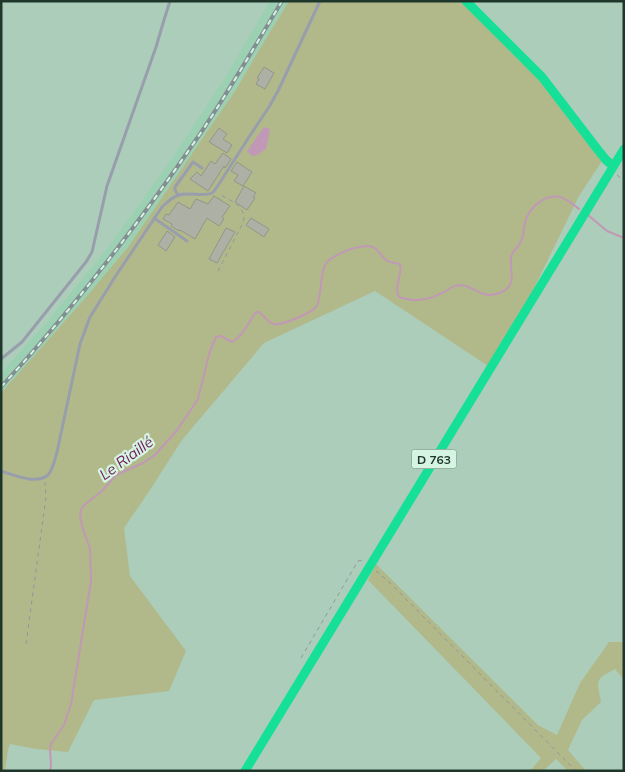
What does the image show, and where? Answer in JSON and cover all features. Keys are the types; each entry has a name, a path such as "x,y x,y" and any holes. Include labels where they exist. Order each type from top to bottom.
{"main road":[{"path":"466,1 537,71 598,150 613,166"},
{"name":"D 763","path":"245,771 624,149"}],"lane":[{"path":"1,359 22,342 92,252 106,186 151,64 170,1"},
{"path":"1,471 33,479 48,474 52,469 77,358 90,318 162,207 178,195 188,193 206,194 214,191 274,99 320,1"},
{"path":"178,195 175,187 193,162 202,168"},
{"path":"154,218 187,240"}],"path":[{"path":"214,191 240,207 245,217 218,271"},
{"path":"26,644 46,497 44,476"},
{"path":"301,658 358,561 363,560 389,582 576,771"}],"shaded area":[{"path":"270,1 289,1 237,88 128,247 1,393 1,373 46,323 107,249 169,163 223,81"},
{"path":"289,1 461,1 527,61 606,155 579,196 494,370 375,291 264,343 182,440 124,528 130,576 186,651 169,691 94,700 68,752 10,744 5,771 1,771 1,393 128,247 237,88"},
{"path":"264,127 270,129 266,149 252,156 247,151"},
{"path":"376,564 538,725 557,735 580,683 609,642 624,641 624,680 615,669 600,678 598,685 601,702 582,720 568,750 586,771 568,771 556,759 543,771 530,771 541,758 368,580"}],"building":[{"path":"264,67 274,73 265,89 256,84 259,79 257,78"},
{"path":"219,128 227,134 223,139 232,145 227,153 209,142"},
{"path":"223,153 231,159 225,168 224,166 208,191 190,179 197,172 201,176 211,161 215,164"},
{"path":"237,162 252,172 243,186 234,181 238,175 231,171"},
{"path":"244,186 256,193 247,210 235,202"},
{"path":"214,196 230,206 222,217 224,219 219,226 207,218 195,239 171,226 172,224 163,219 166,214 169,215 178,202 190,209 196,199 208,204"},
{"path":"251,218 269,229 264,237 246,225"},
{"path":"226,228 235,232 217,263 209,259"},
{"path":"167,231 175,237 166,251 158,245"}],"waterway":[{"name":"Le Riaillé","path":"50,771 51,744 64,725 71,704 91,581 90,549 82,526 81,510 116,475 143,463 155,455 178,429 198,399 210,351 216,337 221,336 232,342 243,332 256,312 259,312 274,324 289,321 308,312 318,304 326,263 343,252 369,246 377,250 388,261 400,264 397,289 399,297 414,300 428,299 460,285 487,295 502,292 510,285 512,255 520,243 525,222 534,207 548,198 560,197 579,209"},
{"name":"Le Riaillé","path":"588,215 607,231 624,238"}],"railway":[{"path":"1,387 54,327 154,200 211,118 282,1"}],"traffic: fast":[{"path":"466,1 542,77 598,150 613,166"},
{"path":"245,771 624,149"}]}
